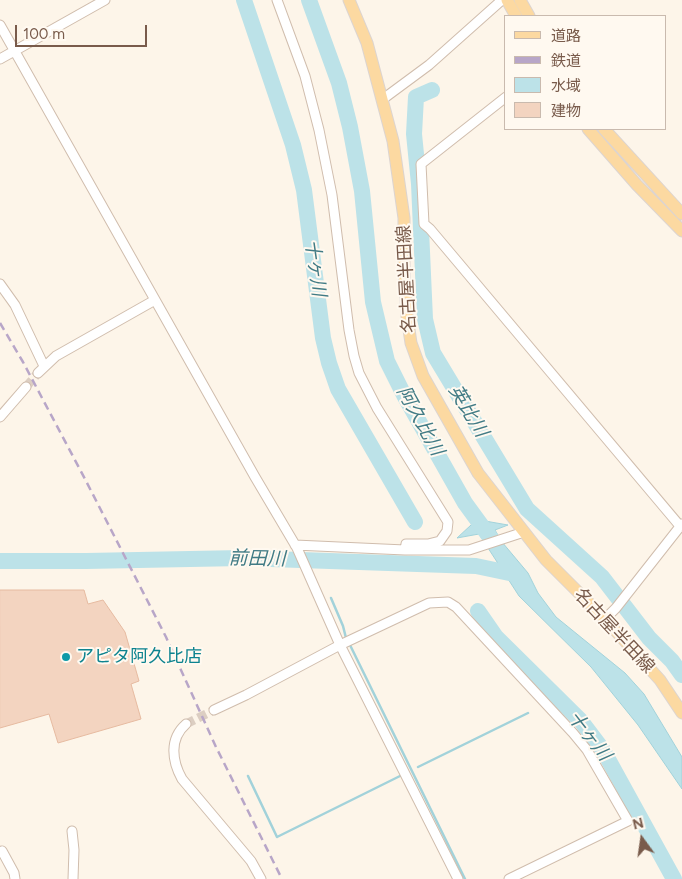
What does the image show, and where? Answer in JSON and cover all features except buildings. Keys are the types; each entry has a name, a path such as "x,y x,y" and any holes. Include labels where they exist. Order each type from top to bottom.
{"main road":[{"name":"名古屋半田線","path":"349,0 367,43 392,141 404,218 407,316 412,344 423,376 478,473 546,560 605,619 660,680 682,713"},
{"path":"507,0 515,15"},
{"path":"520,0 528,15"},
{"path":"589,130 637,185 682,231"},
{"path":"605,130 682,214"}],"street":[{"path":"0,59 105,0"},
{"path":"277,0 304,76 318,130 332,195 349,330 356,364 366,390 448,522 447,532 440,541 428,544 406,544 405,550"},
{"path":"382,99 429,65 464,36 502,0"},
{"path":"0,25 296,547 340,645 458,879"},
{"path":"504,100 421,164 424,224 680,529 605,619"},
{"path":"0,284 15,306 41,369 56,356 75,344 155,300"},
{"path":"0,417 26,387"},
{"path":"296,547 469,550 524,532"},
{"path":"214,710 340,645 428,603 448,602 456,607 573,732 587,750 628,821 509,879"},
{"path":"186,724 178,733 174,746 173,755 178,772 251,861 261,879"},
{"path":"72,831 74,850 73,879"},
{"path":"0,852 2,851 14,873 15,879"}],"water":[{"path":"485,521 508,525 495,530 502,542 528,573 538,593 556,617 625,673 644,694 682,757 682,789 638,725 591,667 519,596 479,534 457,538 471,525"}],"waterway":[{"name":"十ヶ川","path":"244,0 293,145 304,190 323,338 329,363 338,389 415,522"},
{"name":"阿久比川","path":"309,0 339,83 350,127 362,191 373,302 387,361 465,503 492,540"},
{"name":"英比川","path":"432,90 416,97 414,134 419,184 425,319 433,353 527,509 602,577 649,638 672,661 682,675"},
{"name":"前田川","path":"0,561 242,558 476,566 514,574"},
{"path":"331,598 346,638"},
{"name":"十ヶ川","path":"478,611 496,637 581,721 603,750 674,879"},
{"path":"349,643 465,879"},
{"path":"418,767 528,713"},
{"path":"248,776 277,837 400,776"}],"tunnel":[{"path":"26,387 38,373"},
{"path":"186,724 214,710"}],"railway":[{"path":"0,323 23,362 85,479 166,637 216,747 282,879"}],"place":[{"name":"アピタ阿久比店","path":"66,657"}]}
